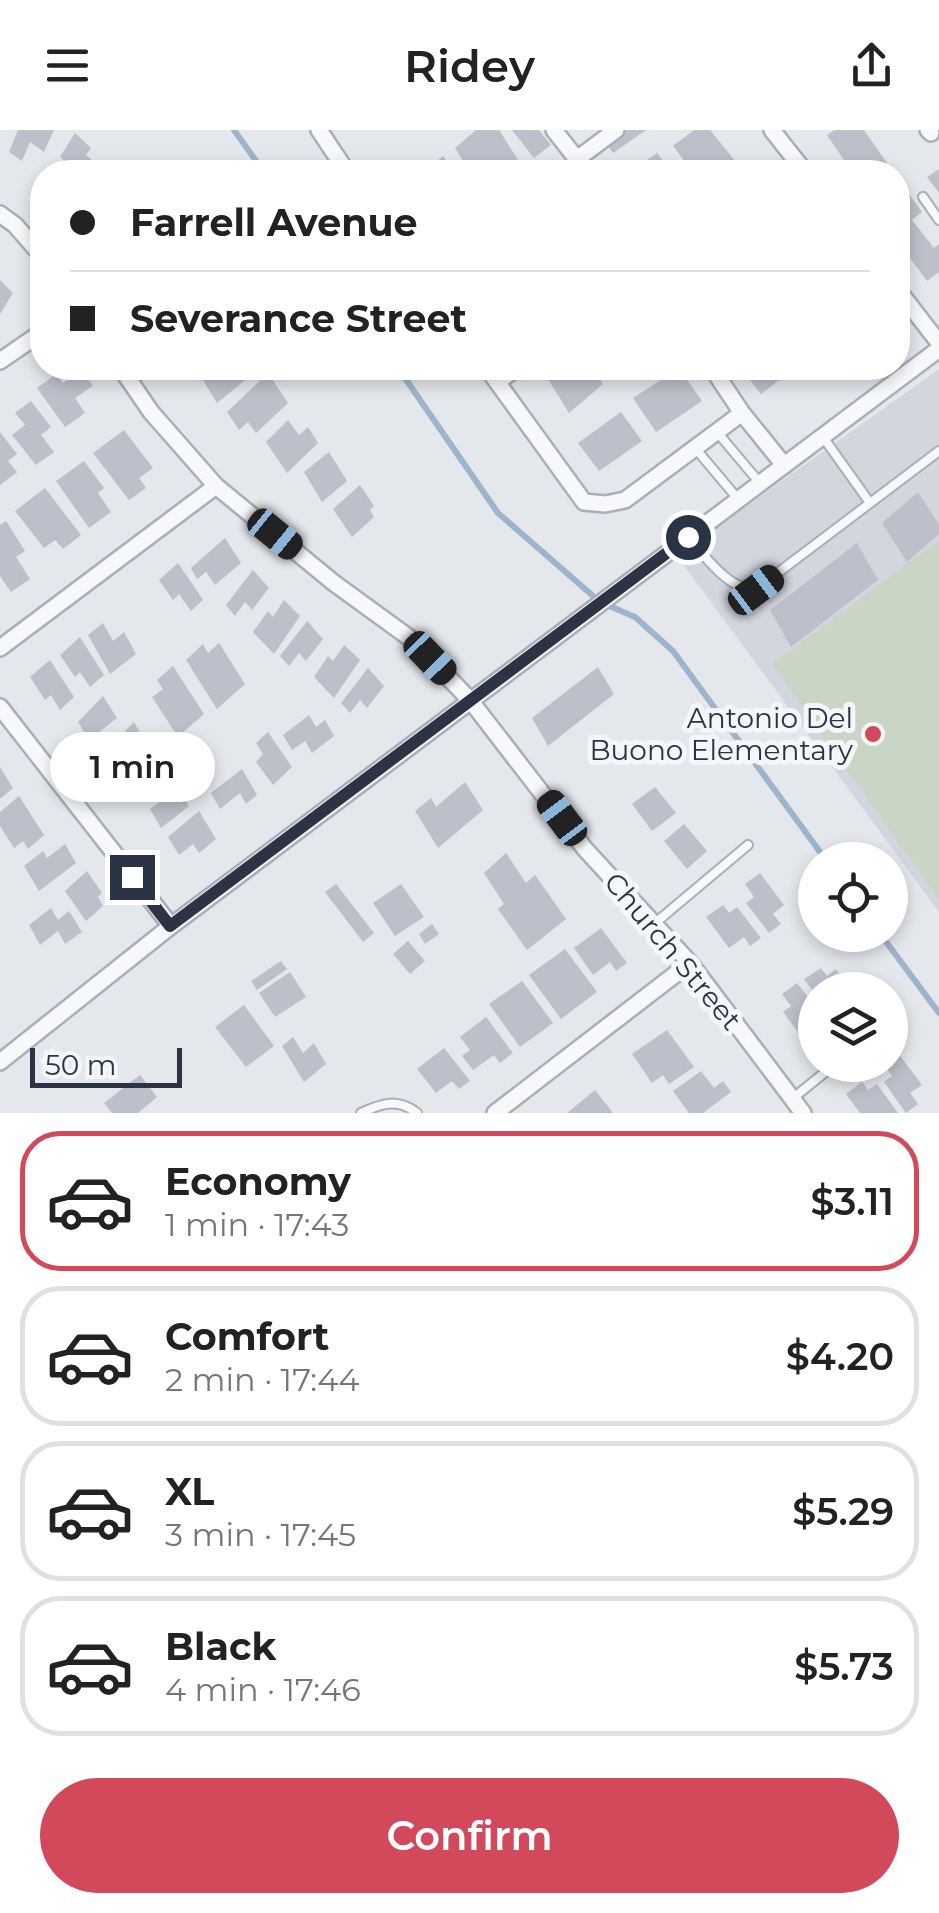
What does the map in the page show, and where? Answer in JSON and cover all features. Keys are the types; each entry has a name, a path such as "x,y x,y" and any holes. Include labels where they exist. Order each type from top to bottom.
{"street":[{"path":"319,130 339,160"},
{"path":"554,130 577,160"},
{"path":"588,160 616,130"},
{"path":"772,130 796,160"},
{"path":"0,214 30,242"},
{"path":"910,306 939,346 910,368"},
{"path":"0,361 30,340"},
{"name":"Church Street","path":"129,380 151,412 216,486 334,583 412,639 470,700 586,849 690,963 803,1113"},
{"path":"501,380 498,382 584,502 605,504 625,500 742,413"},
{"path":"720,380 784,465"},
{"path":"0,1062 170,926 895,380"},
{"path":"0,648 216,486"},
{"path":"0,707 170,926"},
{"path":"496,1113 690,963"}],"lane":[{"path":"923,197 939,220"},
{"path":"718,432 759,482"},
{"path":"823,436 870,504"},
{"path":"695,448 738,499"},
{"path":"688,537 731,581 742,589 756,590 939,451"},
{"path":"654,924 748,845"},
{"path":"792,1099 813,1082"},
{"path":"361,1113 382,1103 396,1103 418,1113"}],"shaded area":[{"name":"Antonio Del Buono Elementary","path":"939,369 939,912 908,870 908,842 887,842 677,556"}],"green space":[{"path":"939,540 939,900 908,856 908,842 898,842 772,664"}],"building":[{"path":"18,130 54,130 44,152 30,142 22,161 9,152"},
{"path":"476,130 499,130 518,160 462,160 455,148"},
{"path":"512,130 539,130 551,145 534,158"},
{"path":"620,130 646,130 613,153 604,141"},
{"path":"694,130 710,130 734,160 684,160 673,146"},
{"path":"835,130 864,130 885,160 844,160 827,135"},
{"path":"75,133 91,148 86,155 91,160 60,157"},
{"path":"939,169 939,193 927,177"},
{"path":"910,195 922,212 912,220 934,248 939,244 939,272 927,281 910,258"},
{"path":"0,280 13,293 0,314"},
{"path":"48,380 89,380 93,386 75,398 85,413 65,427 37,388"},
{"path":"203,380 245,380 217,403"},
{"path":"261,380 273,380 288,403 256,433 248,422 239,430 227,412"},
{"path":"548,380 600,380 603,384 569,413"},
{"path":"661,380 687,380 702,401 656,432 633,398"},
{"path":"750,380 779,380 761,394"},
{"path":"31,401 51,427 41,435 54,452 36,465 12,435 25,425 15,413"},
{"path":"621,412 642,441 599,471 578,443"},
{"path":"288,420 299,435 308,427 318,443 287,473 266,442"},
{"path":"124,430 153,468 139,478 146,488 129,500 93,453"},
{"path":"0,432 17,454 8,461 17,472 0,485"},
{"path":"329,452 347,481 322,502 304,472"},
{"path":"84,461 104,488 98,493 111,512 89,528 56,481"},
{"path":"360,485 374,506 370,510 374,517 352,537 333,509"},
{"path":"45,488 81,535 63,549 55,540 44,548 15,511"},
{"path":"918,492 939,525 939,534 907,562 882,523"},
{"path":"6,521 25,551 16,557 30,579 11,592 0,576 0,525"},
{"path":"225,538 241,563 215,585 206,572 197,579 191,568"},
{"path":"857,543 878,580 791,647 770,610"},
{"path":"178,563 203,600 191,611 179,594 173,600 159,580"},
{"path":"253,570 269,588 252,610 245,602 235,616 226,605"},
{"path":"284,600 300,616 274,654 253,632 268,611 273,617"},
{"path":"307,621 323,639 306,661 299,653 289,666 280,656"},
{"path":"103,623 113,641 124,632 136,654 110,674 88,635"},
{"path":"80,637 104,675 90,687 80,672 75,677 60,655"},
{"path":"219,643 245,684 217,709 186,660 203,644 208,653"},
{"path":"344,645 360,660 334,698 314,677 328,656 333,661"},
{"path":"50,660 74,697 60,710 51,695 45,700 30,677"},
{"path":"173,666 204,714 178,737 152,697 163,689 157,680"},
{"path":"598,667 614,694 548,746 532,718"},
{"path":"368,668 384,686 367,708 360,700 350,713 341,703"},
{"path":"103,696 117,718 89,740 78,722"},
{"path":"309,715 316,727 325,720 334,736 312,753 305,741 292,750 283,735"},
{"path":"134,722 147,745 119,767 108,748"},
{"path":"268,732 292,767 273,785 256,762 263,754 256,743"},
{"path":"158,751 173,777 156,791 151,783 138,794 128,776"},
{"path":"0,767 13,788 0,799"},
{"path":"242,769 257,795 246,804 240,793 220,809 211,793"},
{"path":"465,782 483,810 438,848 415,811 431,798 436,807"},
{"path":"175,784 189,806 161,828 150,809"},
{"path":"655,787 676,813 652,831 632,804"},
{"path":"19,796 44,835 28,849 23,841 14,848 0,826 0,812"},
{"path":"199,811 216,839 199,853 193,844 179,855 168,837"},
{"path":"684,824 707,851 687,869 664,841"},
{"path":"65,844 76,863 39,891 24,866 43,851 47,858"},
{"path":"506,853 526,883 535,875 566,919 527,950 498,909 504,904 484,873"},
{"path":"87,871 102,893 98,897 103,906 86,921 65,891"},
{"path":"760,873 784,905 773,914 781,924 769,933 746,903 754,897 745,884"},
{"path":"336,884 374,933 363,942 325,892"},
{"path":"401,884 424,917 395,936 373,903"},
{"path":"723,905 729,913 737,907 761,938 750,946 744,937 729,948 706,917"},
{"path":"51,908 58,920 69,911 82,932 65,944 58,931 40,945 29,925"},
{"path":"432,924 439,934 425,944 419,934"},
{"path":"601,928 627,963 616,971 610,962 593,975 574,948"},
{"path":"408,941 425,961 410,974 393,954"},
{"path":"565,949 597,992 561,1019 529,975"},
{"path":"281,961 287,969 257,990 251,981"},
{"path":"290,972 306,997 275,1017 259,993"},
{"path":"522,981 553,1023 520,1047 489,1004"},
{"path":"798,984 798,1032 783,1012 791,1006 782,994"},
{"path":"244,1005 274,1046 246,1067 215,1027"},
{"path":"486,1017 513,1053 500,1063 494,1055 473,1070 462,1056 470,1050 460,1037"},
{"path":"667,1030 694,1067 669,1084 663,1075 652,1083 632,1054"},
{"path":"293,1037 303,1053 314,1043 326,1064 304,1082 282,1046"},
{"path":"444,1048 470,1081 459,1089 452,1081 436,1093 417,1069"},
{"path":"908,1066 922,1085 910,1093 918,1104 906,1113 884,1082 908,1082"},
{"path":"701,1071 714,1088 723,1081 731,1092 703,1113 689,1113 673,1091"},
{"path":"140,1075 157,1097 138,1113 112,1113 104,1103"},
{"path":"862,1082 868,1090 877,1084 898,1113 860,1113 846,1094"},
{"path":"595,1090 613,1113 567,1113"}],"waterway":[{"path":"234,130 255,160"},
{"path":"406,380 498,513 600,602 635,617 673,651 813,842"},
{"path":"894,952 939,1013"}],"place":[{"name":"Antonio Del Buono Elementary","path":"873,734"}],"route":[{"path":"132,877 170,926 688,537"}]}
